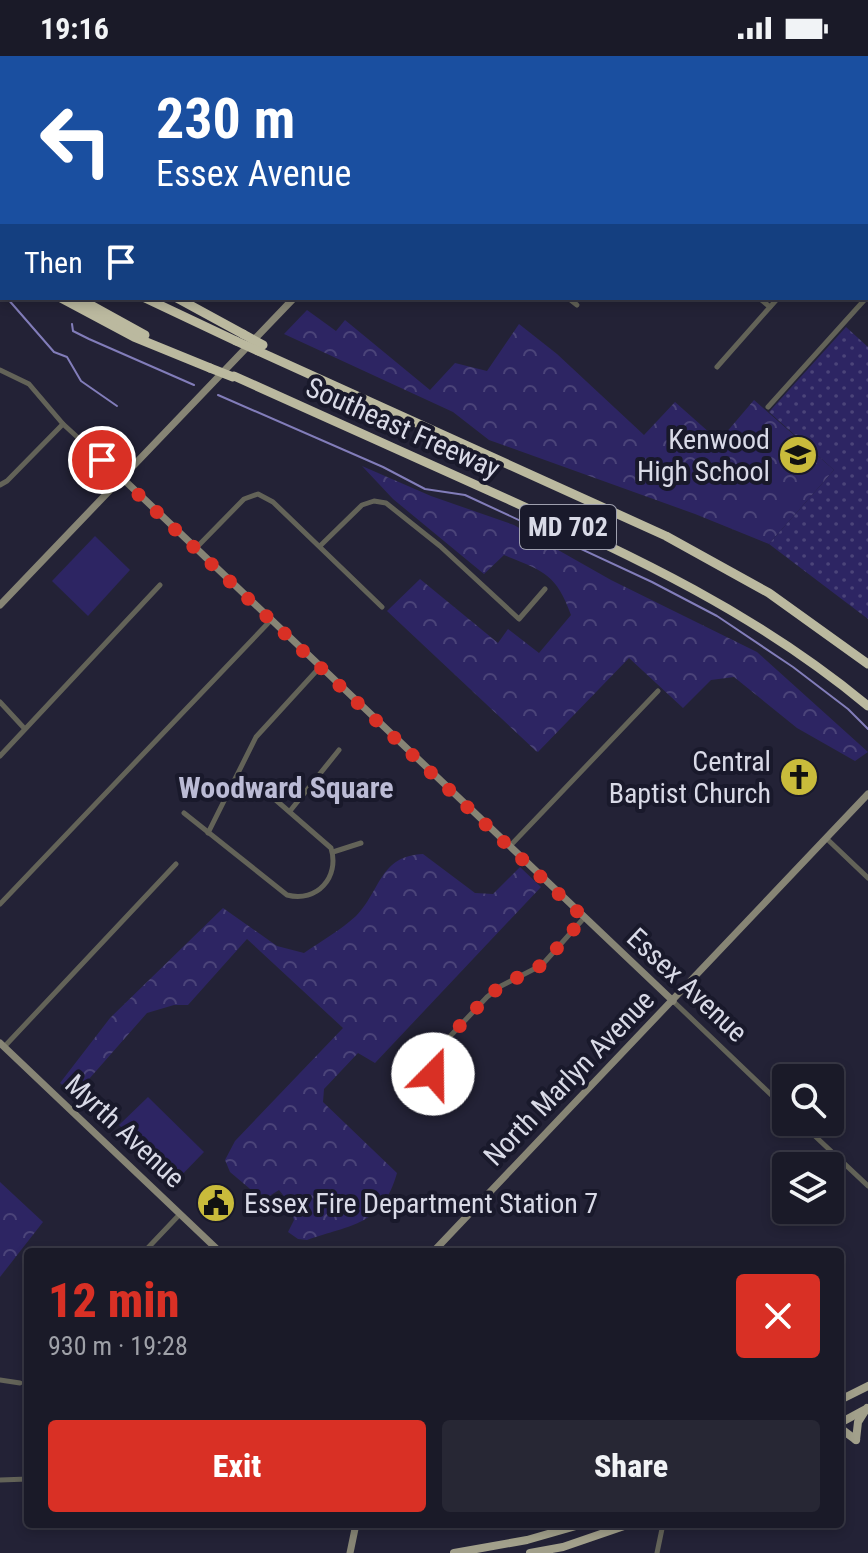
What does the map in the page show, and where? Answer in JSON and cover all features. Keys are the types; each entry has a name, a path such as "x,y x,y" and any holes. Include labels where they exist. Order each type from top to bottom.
{"highway":[{"path":"65,300 134,337 211,367"},
{"name":"Southeast Freeway","path":"82,300 211,367 606,544 691,586 782,641 868,706"},
{"path":"150,300 240,338"},
{"path":"180,300 240,338"},
{"name":"Southeast Freeway","path":"240,338 707,557 800,613 868,664"}],"main road":[{"path":"857,1391 868,1377"},
{"path":"844,1398 868,1386"},
{"path":"844,1430 856,1440 858,1422 868,1408"},
{"path":"844,1423 868,1408"},
{"path":"454,1553 476,1552 568,1528"},
{"path":"530,1553 563,1547 618,1528"}],"street":[{"path":"0,605 292,300"},
{"path":"571,300 577,305"},
{"path":"761,300 770,307"},
{"path":"717,367 776,300"},
{"path":"768,407 863,300"},
{"name":"Essex Avenue","path":"0,370 29,384 63,424 772,1096"},
{"path":"0,485 63,424"},
{"path":"196,548 244,499 258,494 273,502 382,607"},
{"path":"320,546 358,508 370,502 382,502 406,517 519,619 545,589"},
{"path":"0,756 160,585"},
{"path":"0,904 272,619"},
{"path":"208,833 262,730 320,667"},
{"path":"510,846 658,691"},
{"path":"0,702 24,728"},
{"path":"290,811 339,750"},
{"path":"184,813 274,887 294,897 305,896 325,886 333,868 333,852 325,841 263,791 236,778"},
{"name":"North Marlyn Avenue","path":"437,1248 868,794"},
{"path":"826,838 868,878"},
{"path":"333,852 361,843"},
{"path":"2,1045 176,864"},
{"path":"438,1051 451,1070 451,1077 443,1082 433,1074 438,1051 487,997 501,986 542,965 584,918"},
{"name":"Myrth Avenue","path":"2,1045 216,1248"},
{"path":"815,1136 868,1186"},
{"path":"148,1248 181,1213"},
{"path":"0,1380 20,1383"},
{"path":"0,1480 24,1479"},
{"path":"350,1553 355,1528"},
{"path":"657,1553 662,1528"}],"green space":[{"path":"307,310 336,331 345,320 430,390 455,363 487,371 519,324 557,354 644,435 675,402 719,441 754,400 834,470 769,544 489,440 453,412 284,334"},
{"name":"Kenwood High School","path":"846,327 868,347 868,619 769,544 834,470 769,412"},
{"path":"362,466 431,496 514,525 611,580 757,652 868,752 855,761 797,728 734,677 711,680 683,708 629,658 536,751 387,611 420,579 498,643 508,629 539,653 571,615 560,590 538,570 504,555 484,574 393,499"},
{"path":"95,536 130,570 88,616 52,581"},
{"path":"423,854 475,893 493,894 520,867 541,887 375,1063 358,1053 324,1089 323,1102 397,1173 383,1204 363,1220 307,1240 298,1239 288,1232 294,1220 287,1200 279,1190 263,1200 230,1172 225,1160 235,1141 343,1028 247,939 188,1005 174,1005 147,1013 75,1095 60,1083 110,1018 223,908 277,946 304,953 356,916 382,876 397,861"},
{"path":"148,1097 204,1152 176,1181 119,1125"},
{"path":"0,1182 43,1222 0,1277"}],"waterway":[{"path":"9,300 54,352 67,357 81,381 117,406"},
{"path":"72,324 73,331 194,385"},
{"path":"218,395 383,467 425,489 465,495 652,582 717,616 793,667 848,709 868,729"}],"place":[{"name":"Kenwood High School","path":"798,455"},
{"name":"Central Baptist Church","path":"799,777"},
{"name":"Essex Fire Department Station 7","path":"216,1203"}],"district":[{"name":"Woodward Square","path":"286,787"}],"route":[{"path":"102,460 584,918 542,965 501,986 487,997 440,1047 433,1063 433,1074"}]}
